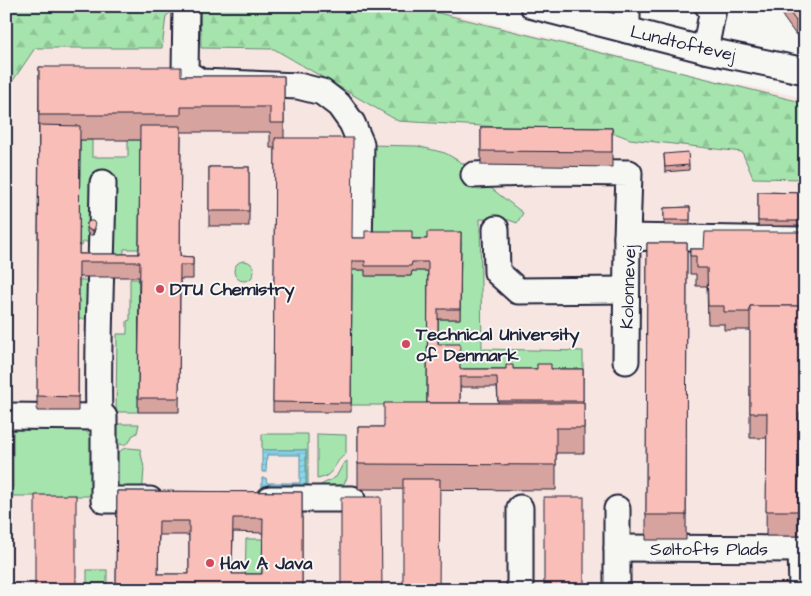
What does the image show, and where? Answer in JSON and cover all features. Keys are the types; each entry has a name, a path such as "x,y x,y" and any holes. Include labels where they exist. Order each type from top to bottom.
{"street":[{"path":"186,6 185,72 201,82 298,86 322,92 339,106 352,123 361,144 359,248"},
{"name":"Lundtoftevej","path":"533,6 627,18 705,50 805,71"},
{"path":"705,50 713,9 708,6"},
{"path":"474,174 550,172 630,173 627,237"},
{"path":"99,417 99,316 102,284 103,183"},
{"path":"496,229 497,272 518,291 626,290"},
{"name":"Kolonnevej","path":"626,361 627,237 805,240"},
{"path":"6,416 104,417 104,500 171,499"},
{"path":"248,499 352,499"},
{"path":"520,508 520,590"},
{"path":"616,590 617,509"},
{"name":"Søltofts Plads","path":"617,548 803,549 802,590"}],"shaded area":[{"name":"Technical University of Denmark","path":"6,6 423,6 699,76 805,98 805,590 6,590"}],"green space":[{"path":"6,6 176,6 176,9 166,16 162,48 35,48 12,82 6,65"},
{"path":"200,6 410,6 805,103 805,179 753,178 742,152 630,139 617,134 398,121 274,49 201,48"},
{"path":"80,140 92,140 92,157 128,157 128,140 140,140 139,249 124,249 123,268 89,235 89,242 83,242 82,246 79,246"},
{"path":"368,145 417,146 445,153 466,165 474,175 523,213 517,223 509,220 480,219 482,349 583,351 583,379 460,379 438,354 438,319 460,319 461,242 365,241"},
{"path":"244,261 251,264 254,271 251,278 244,281 237,278 234,271 237,264"},
{"path":"352,270 365,270 366,276 411,276 412,271 428,271 427,405 351,405"},
{"path":"130,279 139,279 138,412 116,412 117,334 127,334 127,321 130,320"},
{"path":"78,280 89,280 89,319 79,319"},
{"path":"13,423 81,428 88,433 93,441 94,496 13,496"},
{"path":"116,424 139,424 137,433 124,445 116,443"},
{"path":"262,434 308,434 308,497 262,497 262,489 306,489 306,450 262,450"},
{"path":"317,434 346,435 346,453 329,474 317,479"},
{"path":"128,448 140,449 144,468 142,497 116,496 116,454"},
{"path":"347,461 347,478 341,489 317,487 336,477 343,464"},
{"path":"246,539 263,539 262,588 245,589"},
{"path":"87,570 107,570 107,590 87,590"}],"water":[{"path":"262,450 306,450 306,489 262,489 262,478 266,478 267,483 300,483 300,455 267,455 266,472 262,472"}],"building":[{"path":"785,6 805,6 805,14 796,21"},
{"path":"39,67 181,67 181,76 284,76 284,123 270,123 270,107 181,107 181,115 39,115"},
{"path":"39,125 80,126 79,254 139,254 140,126 181,126 180,256 193,257 193,265 180,265 179,398 138,398 140,262 79,262 78,397 37,396"},
{"path":"481,127 612,128 612,152 481,151"},
{"path":"275,138 353,138 352,238 365,238 365,231 412,231 412,239 427,239 427,232 461,232 460,309 438,309 438,344 460,344 460,369 506,369 506,365 513,365 513,369 537,369 537,364 551,364 551,369 583,369 583,401 498,401 497,377 460,377 460,403 427,403 428,262 412,262 411,266 365,266 365,261 352,261 351,403 273,402"},
{"path":"688,152 689,165 665,167 664,154"},
{"path":"209,167 249,167 249,211 209,211"},
{"path":"758,192 805,193 805,221 758,221"},
{"path":"690,207 690,220 664,220 664,208"},
{"path":"93,221 95,224 93,230 89,230 87,227 87,223"},
{"path":"705,232 805,232 805,306 750,306 750,312 724,312 724,306 708,306 707,268 696,268 696,256 690,256 690,249 704,249"},
{"path":"647,243 687,243 686,515 646,515"},
{"path":"750,306 805,306 805,413 799,413 798,511 766,511 767,413 750,413"},
{"path":"384,403 584,403 584,428 556,428 556,465 358,464 358,427 384,427"},
{"path":"403,479 440,479 439,590 403,590"},
{"path":"117,491 302,492 302,590 116,590","holes":["233,518 263,518 262,574 232,574","159,521 189,521 189,574 158,574"]},
{"path":"35,495 76,495 76,590 35,590"},
{"path":"341,497 381,497 382,590 341,590"},
{"path":"544,497 584,497 584,590 544,590"}],"place":[{"name":"DTU Chemistry","path":"160,289"},
{"name":"Technical University of Denmark","path":"406,344"},
{"name":"Hav A Java","path":"210,563"}]}
